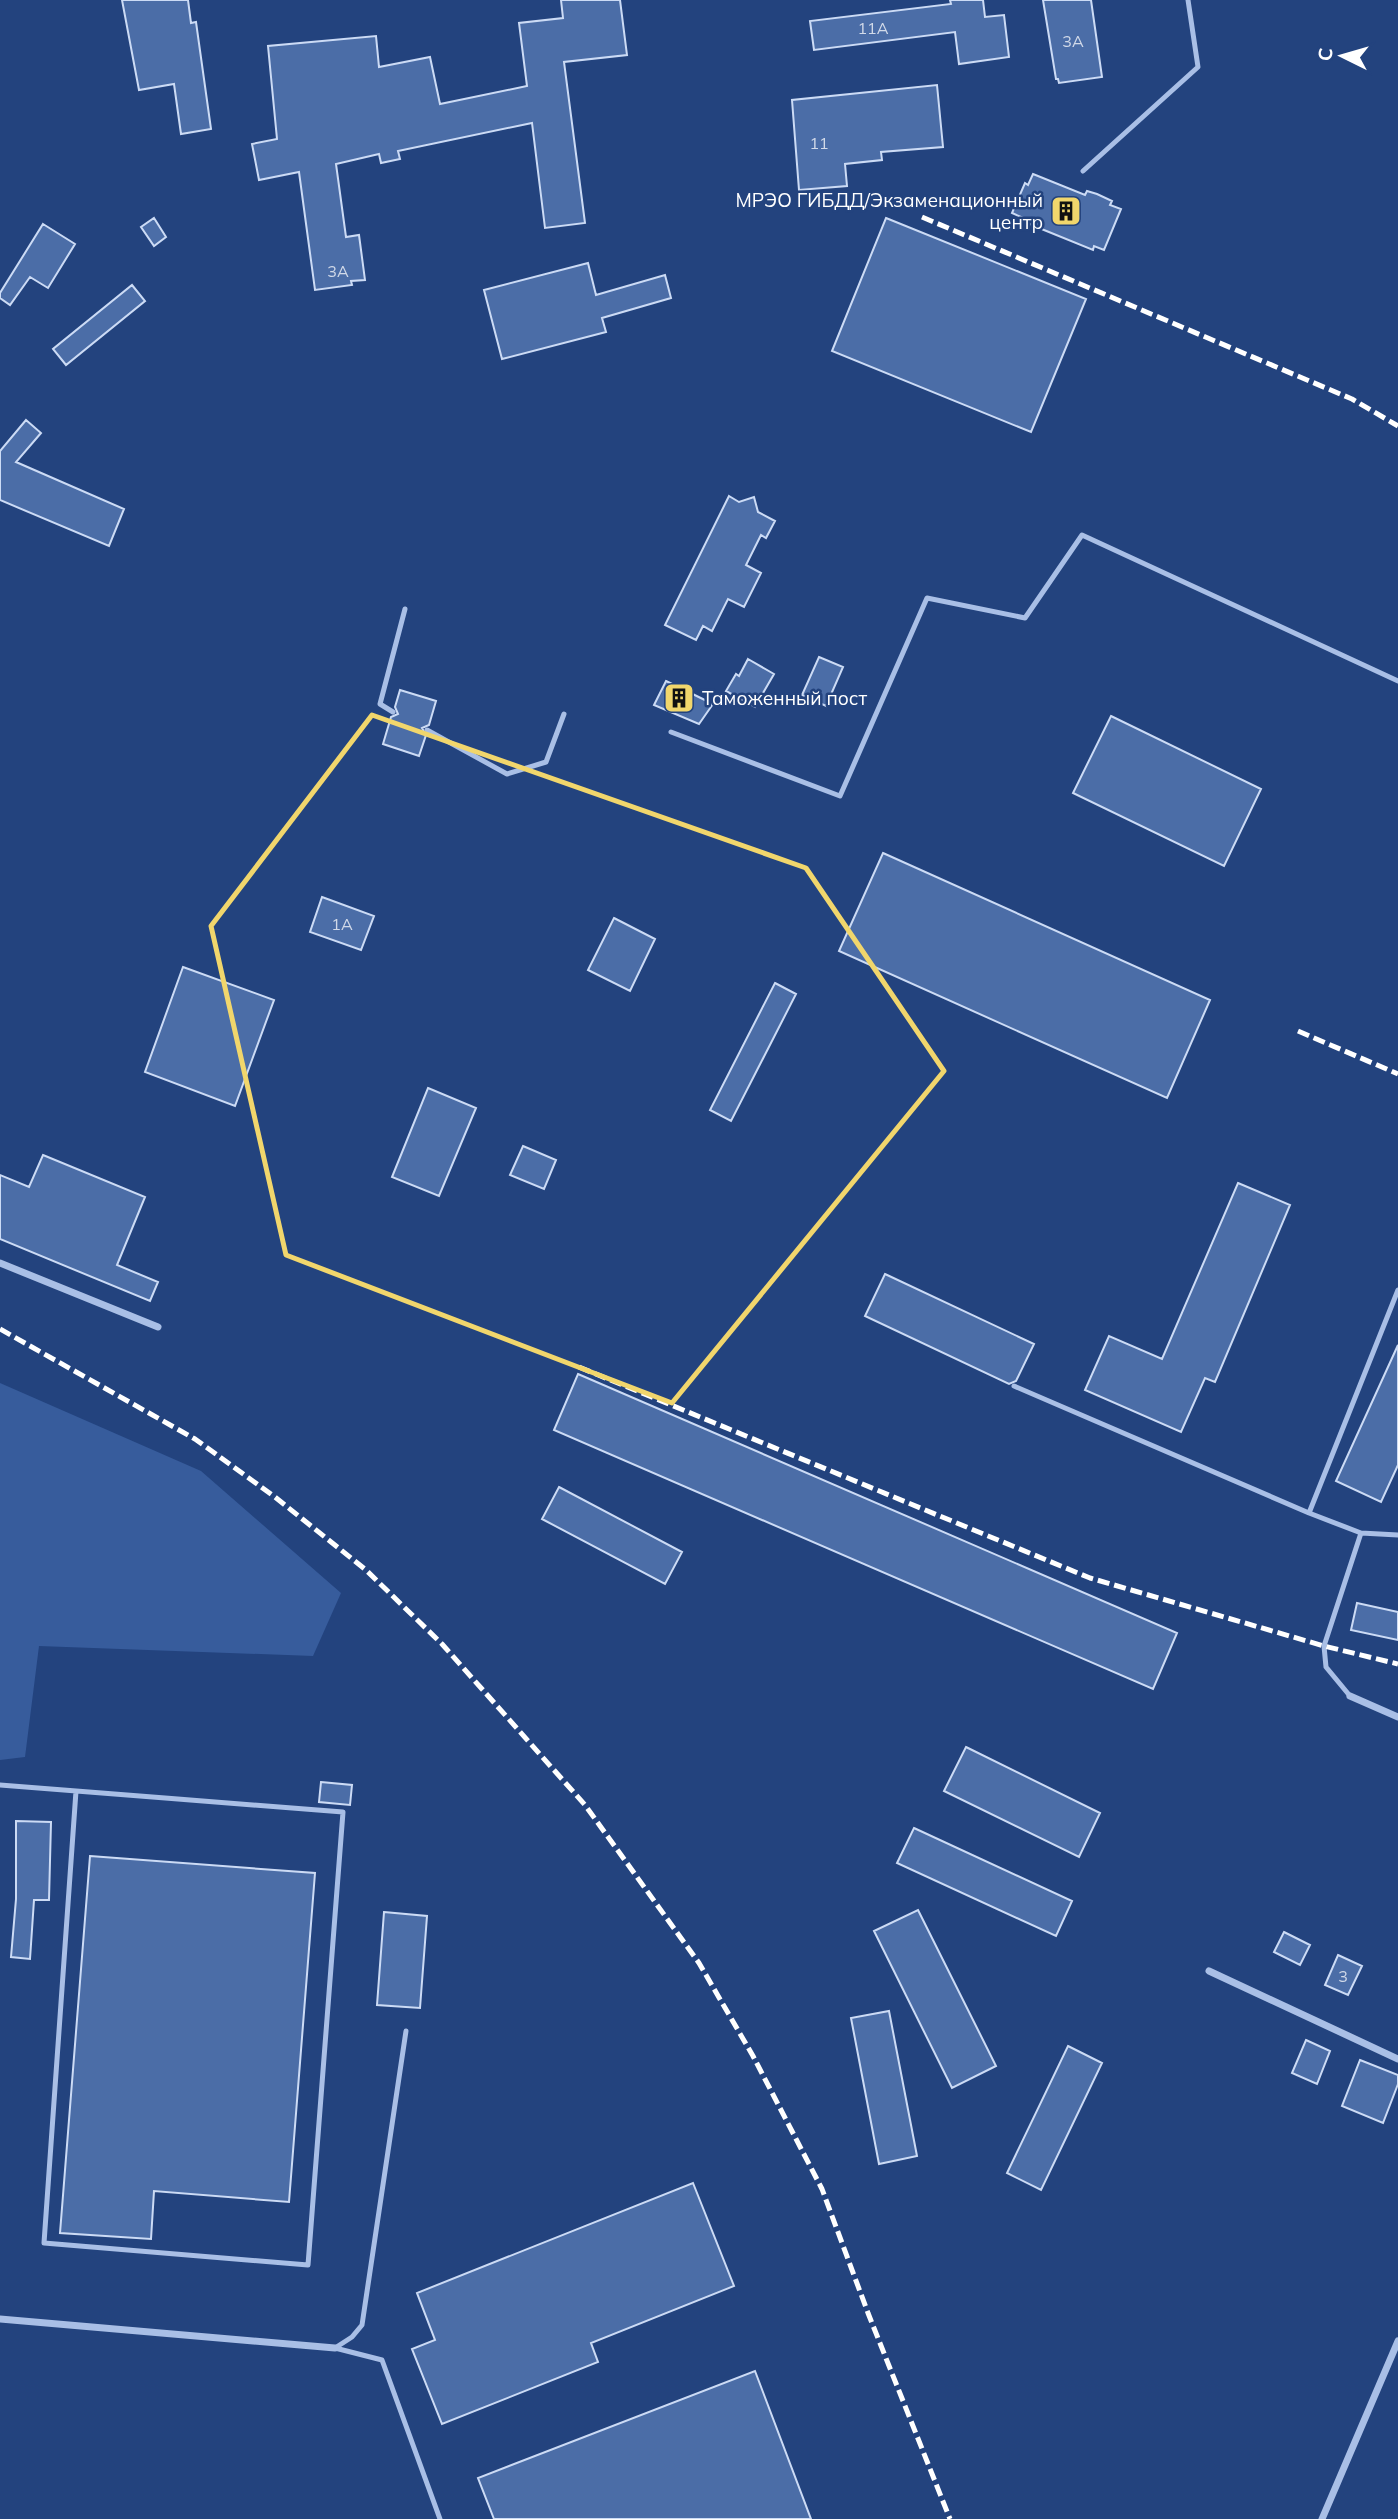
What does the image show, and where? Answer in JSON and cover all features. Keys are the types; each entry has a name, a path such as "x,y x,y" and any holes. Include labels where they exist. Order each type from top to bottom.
{"street":[{"path":"0,1263 158,1327"},
{"path":"1350,1696 1398,1717"},
{"path":"1209,1972 1398,2059"},
{"path":"0,2319 335,2348"},
{"path":"1322,2519 1398,2342"}],"lane":[{"path":"1083,171 1198,67 1188,0"},
{"path":"671,732 840,796 927,598 1025,618 1082,535 1398,681"},
{"path":"393,712 380,705 405,610"},
{"path":"427,730 508,774 546,762 564,714"},
{"path":"1309,1513 1398,1290"},
{"path":"1014,1386 1309,1513 1361,1533 1398,1535"},
{"path":"1350,1696 1326,1667 1324,1646 1361,1533"},
{"path":"0,1785 343,1812 308,2265 44,2243 76,1791"},
{"path":"335,2348 352,2337 362,2325 406,2031"},
{"path":"335,2348 382,2360 440,2519"}],"highlighted area":[{"path":"372,715 806,868 944,1071 672,1403 286,1255 211,926"}],"shaded area":[{"path":"0,1383 201,1471 341,1593 313,1656 39,1646 25,1757 0,1760"}],"building":[{"path":"122,0 188,0 191,23 196,22 211,129 181,134 174,84 139,90"},
{"path":"561,0 620,0 627,55 564,62 585,223 545,228 532,123 398,151 400,159 381,163 379,154 336,164 346,237 359,235 365,280 351,281 352,285 315,290 299,172 259,180 252,144 277,139 268,46 376,36 379,67 430,57 440,104 527,86 519,23 563,18"},
{"path":"950,0 983,0 985,17 1004,15 1009,57 959,64 955,32 814,50 810,21 951,4"},
{"path":"1043,0 1091,0 1102,77 1059,83 1056,79"},
{"path":"937,85 943,147 881,152 882,160 845,164 847,186 799,190 792,100"},
{"name":"МРЭО ГИБДД/Экзаменационный центр","path":"1033,174 1085,195 1087,191 1097,194 1112,201 1110,205 1121,209 1104,250 1094,246 1093,250 1025,222 1026,219 1012,213 1025,183 1028,185"},
{"path":"154,218 166,237 154,246 141,227"},
{"path":"886,218 1086,299 1031,432 832,351"},
{"path":"43,224 75,244 48,288 30,277 10,305 0,298 0,293"},
{"path":"588,263 596,295 665,275 671,298 602,318 606,332 502,359 484,290"},
{"path":"132,285 145,301 66,365 53,349"},
{"path":"26,420 41,433 16,462 124,509 109,546 0,500 0,451"},
{"path":"729,496 739,502 754,497 758,512 775,521 766,538 761,535 746,565 761,573 744,607 728,599 712,631 703,626 696,640 665,625"},
{"path":"819,657 843,667 826,706 802,695"},
{"path":"748,659 774,674 755,707 726,691 736,674 739,676"},
{"name":"Таможенный пост","path":"666,681 713,704 699,724 654,705"},
{"path":"400,690 436,701 429,725 422,728 426,735 419,756 383,744 391,717 398,714 395,707"},
{"path":"1111,716 1261,789 1224,866 1073,793"},
{"path":"883,853 1210,1000 1167,1098 839,951"},
{"path":"322,897 374,916 361,950 310,932"},
{"path":"614,918 655,939 630,991 588,970"},
{"path":"183,967 274,1000 235,1106 145,1072"},
{"path":"775,983 796,994 731,1121 710,1110"},
{"path":"428,1088 476,1108 439,1196 392,1177"},
{"path":"523,1146 556,1160 544,1189 510,1175"},
{"path":"43,1155 145,1197 117,1265 158,1282 150,1301 0,1239 0,1175 29,1187"},
{"path":"1238,1183 1290,1205 1215,1382 1205,1378 1181,1432 1085,1390 1109,1336 1162,1359"},
{"path":"885,1274 1034,1344 1016,1381 1009,1384 865,1316"},
{"path":"1398,1345 1398,1465 1381,1502 1336,1481"},
{"path":"578,1374 1177,1633 1153,1689 554,1430"},
{"path":"559,1487 682,1552 665,1584 542,1519"},
{"path":"1357,1603 1398,1612 1398,1640 1351,1630"},
{"path":"966,1747 1100,1813 1079,1857 944,1791"},
{"path":"321,1782 352,1785 350,1805 319,1802"},
{"path":"16,1821 51,1822 49,1900 34,1900 30,1959 11,1957 16,1899"},
{"path":"914,1828 1072,1901 1056,1936 897,1863"},
{"path":"90,1856 315,1873 289,2202 154,2191 151,2239 60,2233"},
{"path":"918,1910 996,2066 952,2088 874,1931"},
{"path":"384,1912 427,1916 420,2008 377,2005"},
{"path":"1284,1932 1310,1945 1300,1965 1274,1952"},
{"path":"1338,1955 1362,1966 1348,1995 1325,1985"},
{"path":"889,2011 917,2156 879,2164 851,2018"},
{"path":"1306,2040 1330,2051 1317,2084 1292,2073"},
{"path":"1068,2046 1102,2063 1041,2190 1007,2173"},
{"path":"1360,2060 1398,2075 1398,2084 1383,2123 1342,2106"},
{"path":"693,2183 734,2286 591,2343 598,2362 442,2424 412,2349 435,2340 417,2293"},
{"path":"755,2371 811,2519 494,2519 478,2478"}],"railway":[{"path":"922,217 1352,399 1398,426"},
{"path":"1298,1031 1398,1074"},
{"path":"0,1329 195,1439 275,1497 366,1570 442,1644 585,1805 699,1963 753,2056 822,2189 950,2519"},
{"path":"579,1367 1090,1578 1324,1646 1398,1664"}],"place":[{"name":"МРЭО ГИБДД/Экзаменационный центр","path":"1066,211"},
{"name":"Таможенный пост","path":"679,698"}]}
